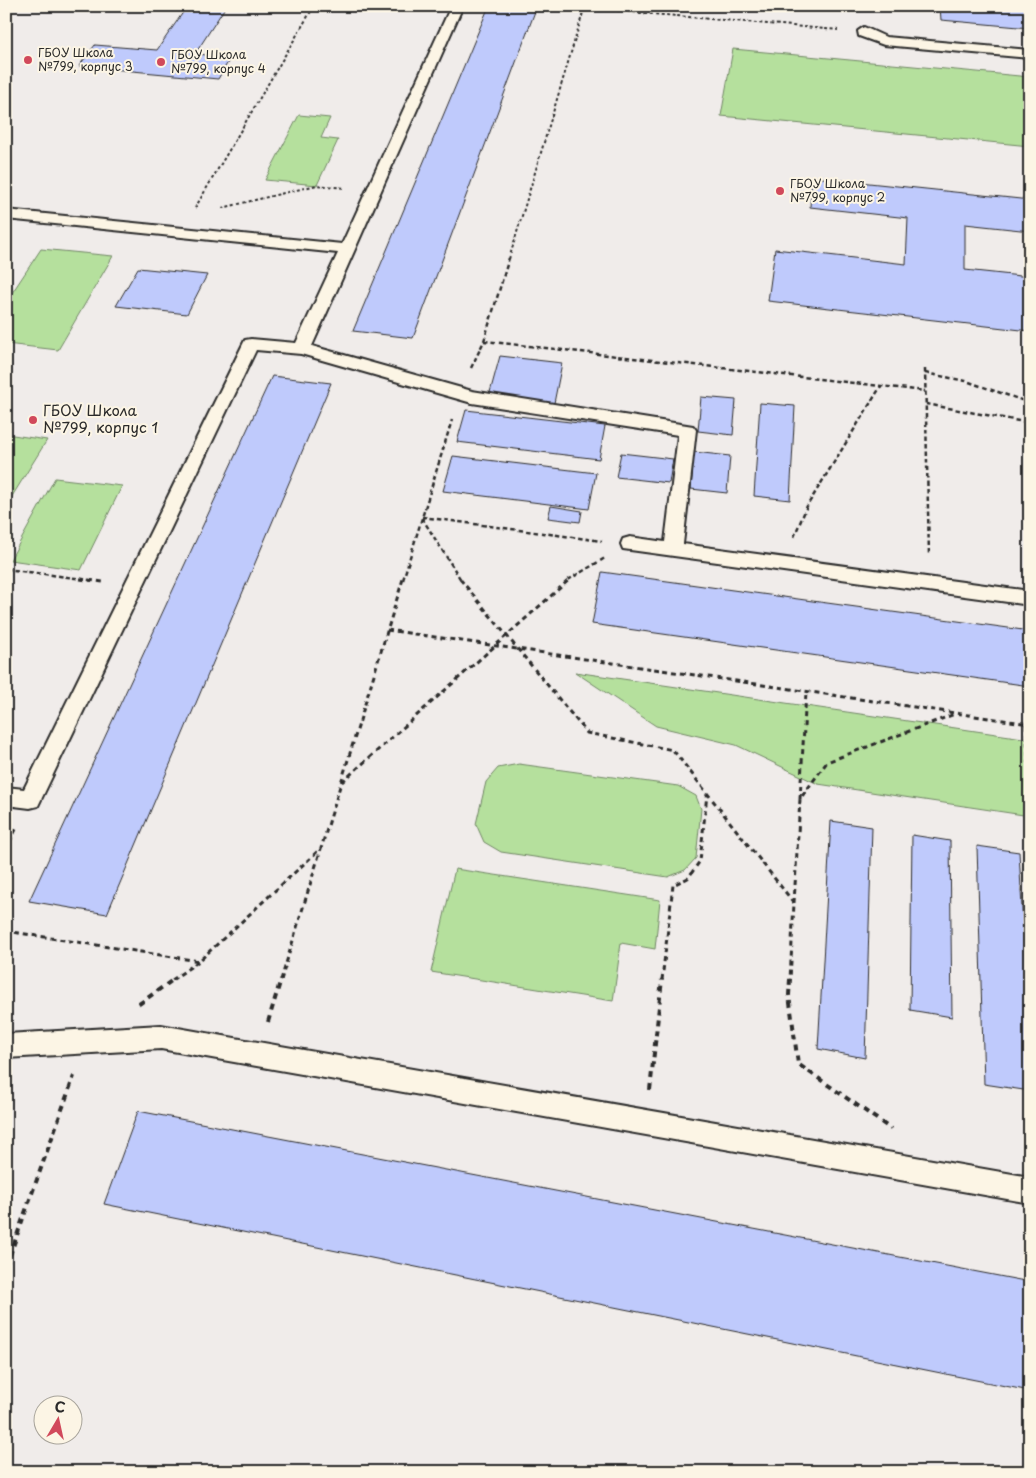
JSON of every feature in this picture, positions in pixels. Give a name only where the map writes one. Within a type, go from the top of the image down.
[{"type":"lane","points":[[302,349],[457,6]]},
{"type":"lane","points":[[864,32],[884,41],[1030,54]]},
{"type":"lane","points":[[6,214],[347,249]]},
{"type":"lane","points":[[6,796],[30,799],[251,344],[302,349],[472,397],[687,430],[673,550]]},
{"type":"lane","points":[[630,544],[1030,598]]},
{"type":"lane","points":[[6,1046],[161,1037],[1030,1190]]},
{"type":"path","points":[[181,232],[314,6]]},
{"type":"path","points":[[258,1053],[460,394],[484,340],[585,7],[864,32]]},
{"type":"path","points":[[190,216],[317,185],[374,191]]},
{"type":"path","points":[[484,340],[925,391]]},
{"type":"path","points":[[925,369],[930,585]]},
{"type":"path","points":[[925,373],[966,381],[1030,403]]},
{"type":"path","points":[[783,565],[806,506],[882,386]]},
{"type":"path","points":[[926,404],[1030,423]]},
{"type":"path","points":[[422,517],[630,544]]},
{"type":"path","points":[[422,517],[461,580],[587,733],[674,750],[794,903]]},
{"type":"path","points":[[341,782],[571,578],[630,544]]},
{"type":"path","points":[[6,569],[133,586]]},
{"type":"path","points":[[388,630],[1028,724],[1030,786]]},
{"type":"path","points":[[806,692],[789,995],[798,1064],[895,1132]]},
{"type":"path","points":[[800,800],[827,762],[956,714]]},
{"type":"path","points":[[646,1122],[673,884],[688,878],[700,862],[707,793]]},
{"type":"path","points":[[135,1007],[199,961],[321,848]]},
{"type":"path","points":[[6,931],[199,961]]},
{"type":"path","points":[[6,1266],[87,1041]]},
{"type":"green space","points":[[733,49],[1030,77],[1030,146],[721,116]]},
{"type":"green space","points":[[299,115],[330,118],[321,138],[338,140],[317,185],[265,180]]},
{"type":"green space","points":[[41,249],[113,256],[58,350],[6,344],[6,302]]},
{"type":"green space","points":[[6,434],[47,440],[6,506]]},
{"type":"green space","points":[[55,478],[122,486],[81,570],[10,560]]},
{"type":"green space","points":[[575,672],[1030,739],[1030,816],[818,784],[736,745],[656,726]]},
{"type":"green space","points":[[519,764],[678,786],[696,796],[701,809],[696,858],[685,870],[668,877],[501,852],[484,842],[476,824],[486,782],[498,768]]},
{"type":"green space","points":[[455,869],[660,900],[655,949],[621,943],[613,1001],[431,972]]},
{"type":"building","points":[[135,6],[226,6],[195,54],[231,57],[218,79],[79,66],[95,45],[157,50],[184,11]]},
{"type":"building","points":[[489,6],[537,6],[413,338],[353,331]]},
{"type":"building","points":[[809,6],[855,6],[855,10]]},
{"type":"building","points":[[940,6],[1030,6],[1030,28],[941,20]]},
{"type":"building","points":[[812,177],[1030,200],[1030,231],[965,224],[965,270],[1030,277],[1030,331],[768,301],[775,249],[906,264],[908,218],[810,207]]},
{"type":"building","points":[[138,268],[207,275],[187,314],[116,306]]},
{"type":"building","points":[[500,356],[562,363],[554,403],[489,396]]},
{"type":"building","points":[[272,376],[331,383],[107,914],[29,901]]},
{"type":"building","points":[[701,397],[736,400],[733,435],[698,431]]},
{"type":"building","points":[[760,403],[795,406],[790,500],[754,496]]},
{"type":"building","points":[[466,410],[605,426],[599,459],[457,442]]},
{"type":"building","points":[[694,452],[730,456],[727,493],[691,489]]},
{"type":"building","points":[[621,453],[673,459],[669,483],[616,477]]},
{"type":"building","points":[[453,456],[596,473],[589,509],[443,491]]},
{"type":"building","points":[[551,506],[582,511],[580,522],[548,518]]},
{"type":"building","points":[[602,572],[1030,631],[1030,686],[592,624]]},
{"type":"building","points":[[831,821],[872,827],[865,1058],[818,1049]]},
{"type":"building","points":[[912,835],[950,841],[952,1017],[910,1010]]},
{"type":"building","points":[[977,846],[1019,852],[1030,1057],[1030,1091],[984,1084]]},
{"type":"building","points":[[138,1111],[1030,1282],[1030,1391],[104,1204]]},
{"type":"place","name":"ГБОУ Школа №799, корпус 3","points":[[28,60]]},
{"type":"place","name":"ГБОУ Школа №799, корпус 4","points":[[161,62]]},
{"type":"place","name":"ГБОУ Школа №799, корпус 2","points":[[780,191]]},
{"type":"place","name":"ГБОУ Школа №799, корпус 1","points":[[33,420]]}]
